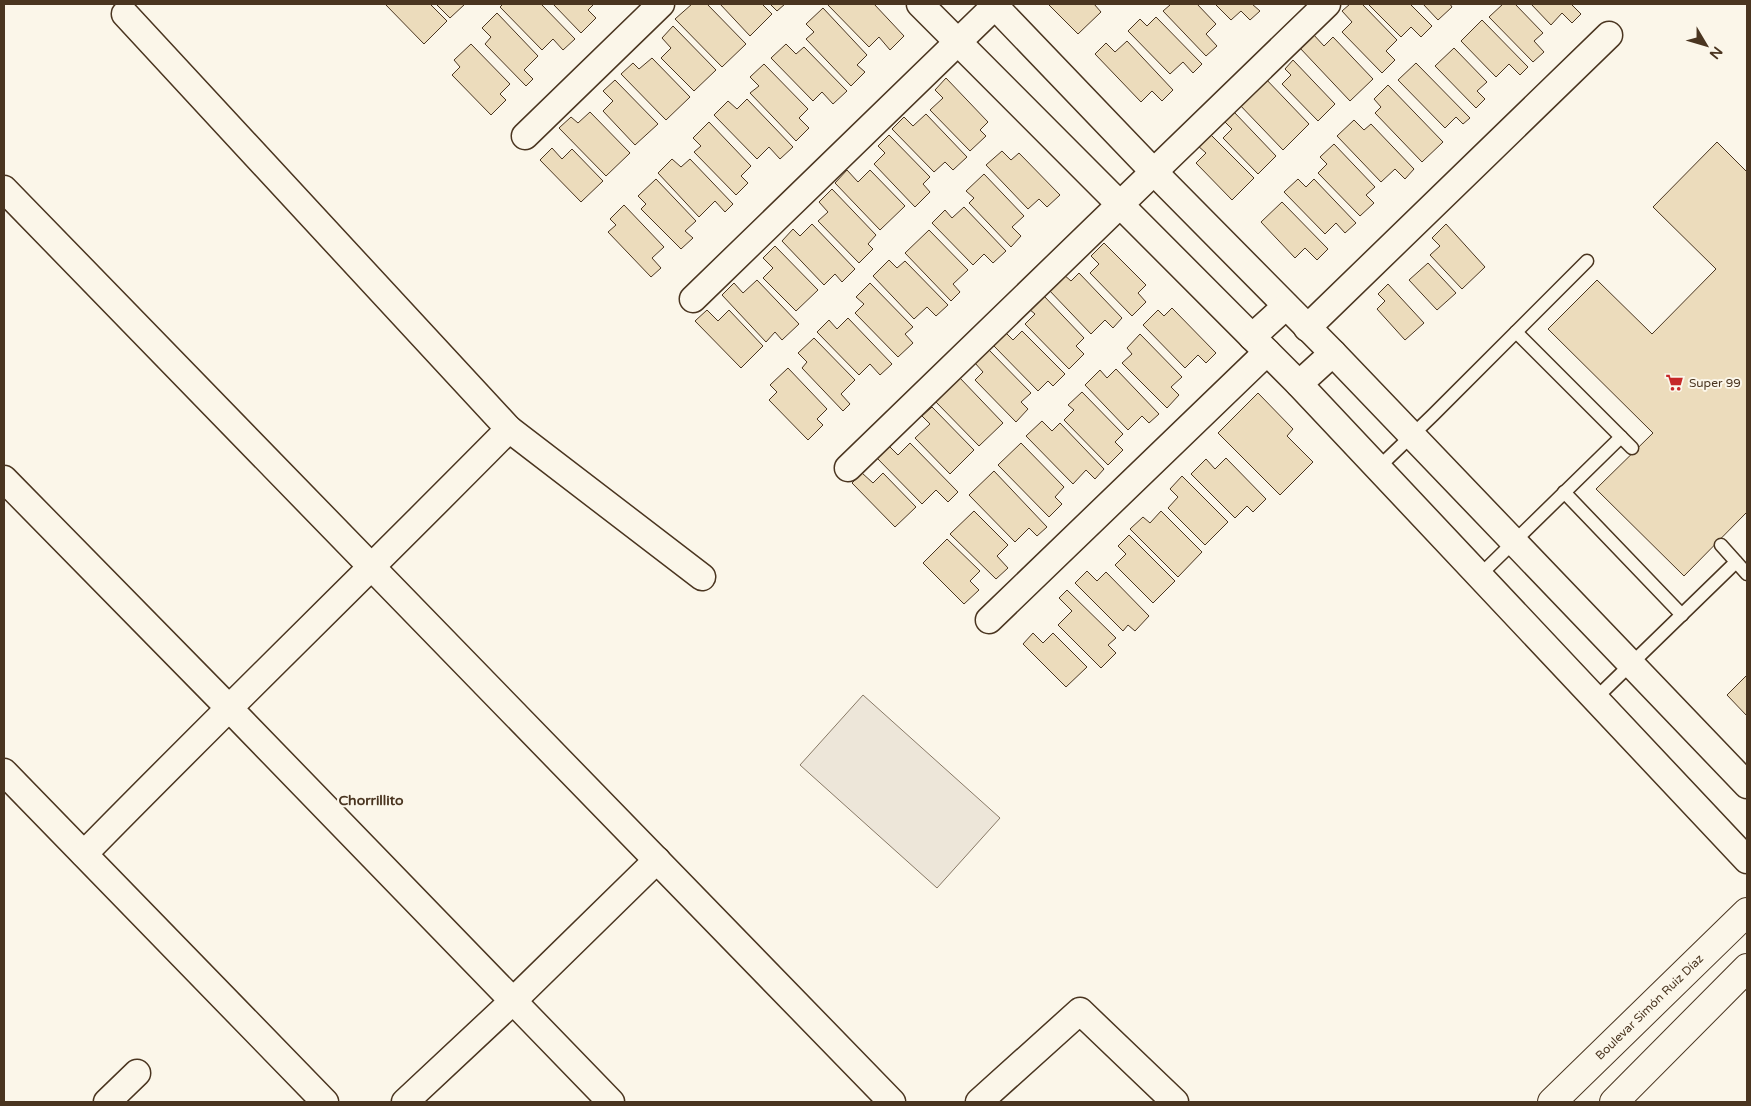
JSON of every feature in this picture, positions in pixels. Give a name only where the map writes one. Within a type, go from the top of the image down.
[{"type":"street","points":[[525,136],[661,4]]},
{"type":"street","points":[[920,4],[1299,384],[1747,860]]},
{"type":"street","points":[[693,298],[995,4],[1154,172],[1307,328],[1333,352],[1747,785]]},
{"type":"street","points":[[848,468],[1328,4]]},
{"type":"street","points":[[125,14],[509,429],[702,577]]},
{"type":"street","points":[[1307,328],[1609,36]]},
{"type":"street","points":[[4,189],[892,1102]]},
{"type":"street","points":[[988,620],[1259,345],[1286,306]]},
{"type":"street","points":[[1299,384],[1333,352]]},
{"type":"street","points":[[84,854],[228,707],[372,568],[509,429]]},
{"type":"street","points":[[4,479],[611,1102]]},
{"type":"street","points":[[4,772],[325,1102]]},
{"type":"street","points":[[405,1102],[513,1001],[657,860]]},
{"type":"street","name":"Boulevar Simón Ruiz Díaz","points":[[1552,1102],[1747,912]]},
{"type":"street","points":[[1614,1102],[1747,969],[1722,937]]},
{"type":"street","points":[[979,1102],[1080,1011],[1175,1102]]},
{"type":"street","points":[[108,1102],[137,1073]]},
{"type":"lane","points":[[1378,468],[1587,261]]},
{"type":"lane","points":[[1516,332],[1632,448]]},
{"type":"lane","points":[[1479,576],[1621,436]]},
{"type":"lane","points":[[1564,492],[1682,615]]},
{"type":"lane","points":[[1721,545],[1747,574]]},
{"type":"lane","points":[[1595,699],[1736,562]]},
{"type":"shaded area","points":[[863,695],[1000,818],[937,888],[800,765]]},
{"type":"building","points":[[385,4],[430,4],[447,21],[424,44]]},
{"type":"building","points":[[436,4],[465,4],[450,18]]},
{"type":"building","points":[[503,4],[541,4],[575,39],[563,50],[553,39],[542,50],[500,7]]},
{"type":"building","points":[[553,4],[594,4],[588,10],[596,18],[581,33]]},
{"type":"building","points":[[692,4],[707,4],[746,44],[722,67],[675,19]]},
{"type":"building","points":[[720,4],[762,4],[772,14],[750,36]]},
{"type":"building","points":[[770,4],[785,4],[777,11]]},
{"type":"building","points":[[827,4],[874,4],[904,36],[890,50],[879,37],[869,47]]},
{"type":"building","points":[[1048,4],[1094,4],[1101,12],[1078,34]]},
{"type":"building","points":[[1169,4],[1197,4],[1216,24],[1206,34],[1217,46],[1206,56],[1163,11]]},
{"type":"building","points":[[1215,4],[1252,4],[1260,11],[1250,20],[1241,11],[1231,20]]},
{"type":"building","points":[[1350,4],[1362,4],[1397,40],[1386,51],[1395,60],[1382,73],[1342,32],[1352,22],[1342,11]]},
{"type":"building","points":[[1368,4],[1410,4],[1432,26],[1421,37],[1411,27],[1401,37]]},
{"type":"building","points":[[1423,4],[1450,4],[1452,7],[1438,20]]},
{"type":"building","points":[[1503,4],[1515,4],[1543,33],[1534,41],[1544,52],[1533,62],[1489,17]]},
{"type":"building","points":[[1531,4],[1571,4],[1581,14],[1572,23],[1562,13],[1551,25]]},
{"type":"building","points":[[823,8],[867,55],[857,65],[865,72],[851,86],[806,39],[814,32],[806,24]]},
{"type":"building","points":[[497,13],[538,56],[524,70],[533,79],[526,86],[485,44],[491,37],[482,28]]},
{"type":"building","points":[[1156,17],[1202,64],[1193,73],[1183,62],[1170,74],[1128,31],[1140,19],[1147,26]]},
{"type":"building","points":[[1482,20],[1528,67],[1520,75],[1509,64],[1496,77],[1461,41]]},
{"type":"building","points":[[673,26],[716,70],[694,91],[661,58],[671,48],[662,38]]},
{"type":"building","points":[[1313,34],[1324,46],[1333,37],[1373,79],[1350,101],[1299,47]]},
{"type":"building","points":[[1127,41],[1173,90],[1162,101],[1152,91],[1141,102],[1095,54],[1106,43],[1115,52]]},
{"type":"building","points":[[471,44],[510,84],[500,94],[506,100],[491,115],[452,75],[460,67],[454,60]]},
{"type":"building","points":[[786,44],[796,54],[804,47],[847,91],[833,104],[822,92],[813,101],[771,58]]},
{"type":"building","points":[[1454,48],[1487,82],[1477,91],[1485,99],[1476,108],[1435,66]]},
{"type":"building","points":[[652,58],[690,97],[666,120],[621,74],[633,63],[639,69]]},
{"type":"building","points":[[1293,60],[1335,104],[1318,121],[1282,84],[1291,75],[1285,69]]},
{"type":"building","points":[[1416,63],[1470,118],[1463,124],[1456,117],[1445,128],[1398,80]]},
{"type":"building","points":[[764,64],[808,109],[799,118],[809,128],[796,141],[750,93],[759,86],[750,77]]},
{"type":"building","points":[[1263,76],[1309,124],[1283,150],[1237,102]]},
{"type":"building","points":[[946,78],[988,122],[980,130],[986,136],[970,151],[930,110],[943,98],[935,90]]},
{"type":"building","points":[[615,80],[658,124],[635,145],[603,111],[613,101],[603,91]]},
{"type":"building","points":[[1388,85],[1443,142],[1422,162],[1375,113],[1381,107],[1374,99]]},
{"type":"building","points":[[747,99],[793,147],[780,159],[769,147],[757,159],[714,115],[728,101],[737,109]]},
{"type":"building","points":[[590,112],[630,153],[606,176],[559,128],[571,117],[578,123]]},
{"type":"building","points":[[1234,112],[1276,156],[1258,174],[1223,138],[1232,129],[1224,121]]},
{"type":"building","points":[[926,114],[967,157],[953,170],[945,162],[934,172],[892,129],[904,117],[913,126]]},
{"type":"building","points":[[1354,120],[1364,130],[1371,124],[1414,169],[1405,179],[1395,169],[1381,182],[1337,136]]},
{"type":"building","points":[[709,122],[751,166],[741,176],[748,183],[736,195],[694,152],[701,146],[693,138]]},
{"type":"building","points":[[1209,133],[1254,178],[1232,200],[1196,163],[1206,153],[1197,145]]},
{"type":"building","points":[[889,135],[930,177],[923,184],[930,192],[915,207],[874,164],[885,153],[878,146]]},
{"type":"building","name":"Super 99","points":[[1717,142],[1747,172],[1747,515],[1746,513],[1684,576],[1596,489],[1653,433],[1548,329],[1597,280],[1652,334],[1716,269],[1653,207]]},
{"type":"building","points":[[1334,144],[1375,187],[1366,195],[1374,203],[1360,216],[1318,173],[1327,164],[1320,157]]},
{"type":"building","points":[[552,148],[562,159],[572,149],[603,181],[581,202],[540,160]]},
{"type":"building","points":[[1002,151],[1011,160],[1019,153],[1060,195],[1047,207],[1039,199],[1028,209],[986,165]]},
{"type":"building","points":[[672,159],[681,167],[690,159],[733,204],[725,212],[715,201],[699,217],[658,173]]},
{"type":"building","points":[[847,170],[858,182],[870,170],[905,206],[880,230],[835,183]]},
{"type":"building","points":[[984,174],[1024,216],[1012,227],[1021,236],[1011,247],[969,203],[974,198],[966,191]]},
{"type":"building","points":[[656,179],[696,221],[685,231],[693,238],[681,249],[641,209],[646,204],[638,196]]},
{"type":"building","points":[[1298,179],[1306,187],[1314,179],[1356,223],[1345,233],[1336,223],[1325,234],[1284,192]]},
{"type":"building","points":[[832,189],[876,235],[868,244],[873,249],[859,263],[818,221],[828,212],[819,202]]},
{"type":"building","points":[[1282,202],[1328,249],[1317,260],[1305,248],[1295,258],[1261,222]]},
{"type":"building","points":[[624,205],[664,247],[652,258],[661,268],[651,277],[608,232],[616,225],[610,219]]},
{"type":"building","points":[[964,207],[1006,251],[993,263],[984,254],[973,265],[932,223],[945,210],[952,218]]},
{"type":"building","points":[[812,224],[855,269],[842,282],[835,274],[824,285],[782,241],[793,229],[800,236]]},
{"type":"building","points":[[1446,224],[1485,267],[1462,289],[1430,255],[1440,246],[1432,238]]},
{"type":"building","points":[[929,230],[968,270],[953,284],[960,292],[951,301],[905,253]]},
{"type":"building","points":[[1104,243],[1146,285],[1138,293],[1146,302],[1132,316],[1090,273],[1099,264],[1091,256]]},
{"type":"building","points":[[775,246],[818,290],[796,311],[763,278],[773,268],[763,258]]},
{"type":"building","points":[[889,260],[897,268],[905,261],[948,305],[936,316],[927,307],[914,319],[873,276]]},
{"type":"building","points":[[1428,263],[1456,293],[1437,310],[1409,280]]},
{"type":"building","points":[[1079,273],[1122,318],[1113,328],[1105,320],[1091,334],[1048,289],[1063,274],[1071,281]]},
{"type":"building","points":[[757,280],[799,324],[782,340],[775,332],[766,342],[722,295],[734,283],[743,293]]},
{"type":"building","points":[[870,283],[913,327],[905,334],[913,343],[898,357],[855,313],[864,304],[856,297]]},
{"type":"building","points":[[1388,284],[1424,323],[1405,340],[1377,309],[1385,301],[1378,294]]},
{"type":"building","points":[[1043,295],[1084,338],[1076,346],[1084,354],[1069,369],[1025,324],[1035,314],[1029,309]]},
{"type":"building","points":[[1172,308],[1216,353],[1206,363],[1198,355],[1185,368],[1143,325],[1158,310],[1164,316]]},
{"type":"building","points":[[707,310],[718,321],[729,310],[763,346],[741,368],[695,321]]},
{"type":"building","points":[[848,318],[892,364],[880,375],[870,364],[859,375],[817,332],[829,320],[837,329]]},
{"type":"building","points":[[1022,331],[1065,374],[1053,386],[1048,381],[1038,391],[994,346],[1006,333],[1013,340]]},
{"type":"building","points":[[1140,334],[1182,377],[1171,387],[1179,395],[1167,408],[1122,363],[1132,354],[1127,348]]},
{"type":"building","points":[[814,338],[855,380],[841,394],[850,404],[843,411],[802,368],[807,362],[798,353]]},
{"type":"building","points":[[989,350],[1031,393],[1021,402],[1028,409],[1016,422],[975,380],[983,372],[975,363]]},
{"type":"building","points":[[788,368],[827,409],[817,419],[823,425],[808,440],[769,400],[777,392],[770,385]]},
{"type":"building","points":[[1116,369],[1159,414],[1149,423],[1142,416],[1128,430],[1085,385],[1100,370],[1107,378]]},
{"type":"building","points":[[959,377],[1003,423],[979,446],[935,401]]},
{"type":"building","points":[[1082,392],[1123,434],[1115,442],[1123,450],[1108,465],[1064,420],[1074,410],[1068,405]]},
{"type":"building","points":[[1258,393],[1293,429],[1287,436],[1313,462],[1280,495],[1218,433]]},
{"type":"building","points":[[932,407],[974,450],[950,474],[915,438],[930,424],[922,416]]},
{"type":"building","points":[[1042,421],[1052,431],[1060,423],[1104,469],[1095,479],[1086,470],[1073,484],[1026,436]]},
{"type":"building","points":[[910,443],[958,492],[948,502],[936,490],[922,504],[876,457],[888,445],[898,455]]},
{"type":"building","points":[[1021,443],[1064,487],[1055,497],[1062,504],[1049,517],[998,465]]},
{"type":"building","points":[[1226,458],[1266,499],[1253,512],[1247,506],[1235,518],[1191,474],[1206,459],[1215,469]]},
{"type":"building","points":[[994,471],[1047,527],[1037,536],[1029,528],[1015,542],[969,495]]},
{"type":"building","points":[[862,473],[873,483],[883,473],[916,507],[895,527],[852,483]]},
{"type":"building","points":[[1182,476],[1228,522],[1205,545],[1168,508],[1178,497],[1170,489]]},
{"type":"building","points":[[974,511],[1008,545],[997,556],[1008,568],[996,579],[950,534]]},
{"type":"building","points":[[1161,511],[1202,552],[1178,577],[1130,529],[1143,517],[1150,523]]},
{"type":"building","points":[[1129,535],[1175,581],[1153,603],[1115,565],[1126,554],[1118,546]]},
{"type":"building","points":[[947,539],[980,571],[970,581],[979,590],[964,604],[923,563]]},
{"type":"building","points":[[1087,571],[1097,581],[1106,572],[1149,616],[1135,631],[1128,625],[1123,631],[1075,583]]},
{"type":"building","points":[[1067,590],[1116,638],[1108,645],[1116,653],[1101,668],[1058,625],[1072,611],[1059,598]]},
{"type":"building","points":[[1033,633],[1043,643],[1053,633],[1087,667],[1066,687],[1023,644]]},
{"type":"building","points":[[1747,675],[1747,716],[1727,695]]},
{"type":"place","name":"Super 99","points":[[1675,383]]},
{"type":"district","name":"Chorrillito","points":[[371,800]]}]
